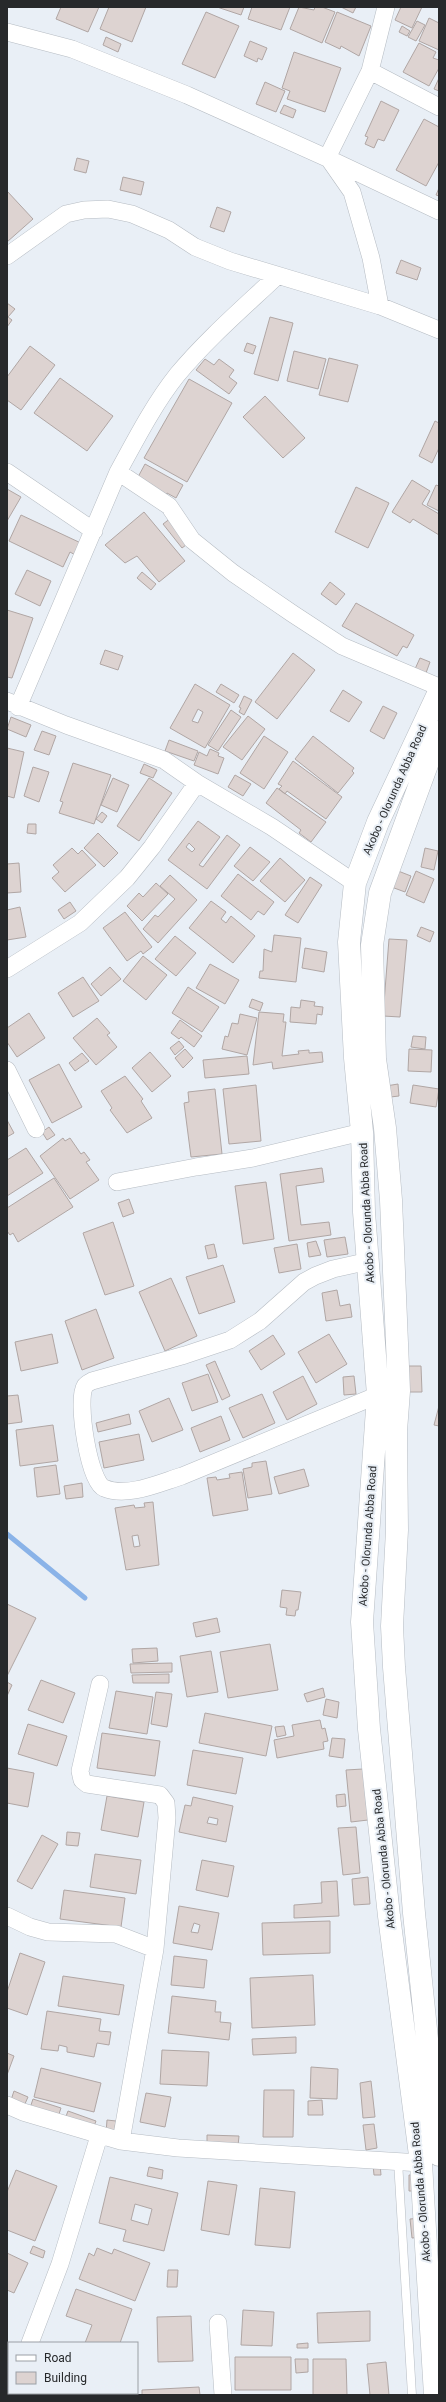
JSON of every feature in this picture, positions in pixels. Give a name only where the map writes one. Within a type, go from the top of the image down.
[{"type":"main road","name":"Akobo - Olorunda Abba Road","points":[[435,2395],[430,2159],[404,1771],[394,1667],[392,1626],[397,1530],[396,1431],[399,1391],[391,1200],[375,1059],[372,945],[380,893],[413,772],[439,692]]},
{"type":"main road","name":"Akobo - Olorunda Abba Road","points":[[430,2159],[389,1916],[375,1772],[369,1729],[362,1622],[378,1395],[369,1261],[364,1212],[362,1132],[355,1058],[349,942],[355,883],[378,822],[439,732]]},
{"type":"main road","points":[[375,1772],[404,1771]]},
{"type":"street","points":[[327,158],[370,70],[386,7]]},
{"type":"street","points":[[7,32],[72,49],[187,96],[327,158],[439,211]]},
{"type":"street","points":[[370,70],[439,107]]},
{"type":"street","points":[[327,158],[352,192],[370,251],[380,306]]},
{"type":"street","points":[[7,256],[66,214],[84,210],[108,209],[132,214],[169,230],[195,247],[277,276],[380,306],[439,330]]},
{"type":"street","points":[[277,276],[204,346],[177,376],[118,472],[94,531],[12,704],[164,760],[197,784],[272,827],[355,883]]},
{"type":"street","points":[[7,472],[94,531]]},
{"type":"street","points":[[118,472],[169,506],[192,540],[198,545],[233,573],[293,614],[342,646],[439,687]]},
{"type":"street","points":[[7,969],[80,923],[127,878],[152,847],[197,784]]},
{"type":"street","points":[[7,1070],[36,1129]]},
{"type":"street","points":[[117,1182],[253,1158],[362,1132]]},
{"type":"street","points":[[369,1261],[333,1269],[304,1282],[260,1321],[230,1340],[185,1355],[92,1381],[85,1386],[82,1394],[84,1432],[96,1481],[104,1488],[129,1490],[182,1476],[378,1395]]},
{"type":"street","points":[[100,1684],[80,1772],[82,1780],[87,1784],[160,1796],[166,1803],[167,1818],[155,1950],[121,2141]]},
{"type":"street","points":[[7,1916],[30,1927],[48,1932],[116,1934],[155,1950]]},
{"type":"street","points":[[7,2105],[23,2112],[99,2136],[121,2141],[178,2148],[398,2161],[430,2159]]},
{"type":"street","points":[[30,2342],[60,2264],[99,2136]]},
{"type":"street","points":[[218,2323],[223,2395]]},
{"type":"lane","points":[[398,2161],[412,2395]]},
{"type":"building","points":[[61,7],[99,7],[88,32],[56,19]]},
{"type":"building","points":[[109,7],[146,7],[132,42],[100,29]]},
{"type":"building","points":[[217,7],[244,7],[241,15]]},
{"type":"building","points":[[252,7],[290,7],[281,30],[248,19]]},
{"type":"building","points":[[299,7],[314,10],[315,7],[322,7],[335,12],[322,43],[290,29]]},
{"type":"building","points":[[341,7],[356,7],[353,13]]},
{"type":"building","points":[[401,7],[422,7],[412,28],[395,20]]},
{"type":"building","points":[[206,12],[239,26],[215,78],[182,64]]},
{"type":"building","points":[[337,12],[371,26],[359,56],[341,46],[340,49],[325,42]]},
{"type":"building","points":[[429,18],[439,23],[439,50],[419,41]]},
{"type":"building","points":[[417,21],[425,25],[416,41],[408,37]]},
{"type":"building","points":[[402,26],[410,31],[407,36],[399,32]]},
{"type":"building","points":[[106,37],[121,44],[118,52],[103,45]]},
{"type":"building","points":[[250,41],[267,48],[262,60],[258,58],[257,62],[244,56]]},
{"type":"building","points":[[419,43],[436,52],[433,58],[439,60],[439,68],[429,86],[403,72]]},
{"type":"building","points":[[294,52],[341,68],[325,112],[287,99],[290,91],[282,88]]},
{"type":"building","points":[[439,78],[439,91],[434,89]]},
{"type":"building","points":[[265,82],[285,91],[276,112],[256,104]]},
{"type":"building","points":[[381,101],[399,110],[384,141],[378,139],[374,148],[365,144],[368,137],[365,136]]},
{"type":"building","points":[[284,105],[296,110],[293,118],[280,113]]},
{"type":"building","points":[[424,119],[439,127],[439,162],[426,186],[396,170]]},
{"type":"building","points":[[77,158],[89,161],[86,173],[74,170]]},
{"type":"building","points":[[123,177],[144,182],[141,195],[120,190]]},
{"type":"building","points":[[439,188],[439,196],[436,195]]},
{"type":"building","points":[[7,191],[33,219],[7,242]]},
{"type":"building","points":[[217,207],[231,212],[224,232],[210,227]]},
{"type":"building","points":[[401,260],[421,268],[417,280],[396,273]]},
{"type":"building","points":[[7,303],[15,309],[8,317],[12,320],[7,327]]},
{"type":"building","points":[[270,317],[293,323],[278,381],[254,374]]},
{"type":"building","points":[[247,343],[256,346],[253,354],[244,351]]},
{"type":"building","points":[[30,346],[55,365],[21,410],[7,400],[7,377]]},
{"type":"building","points":[[294,351],[326,359],[318,389],[287,381]]},
{"type":"building","points":[[329,358],[358,365],[348,402],[319,395]]},
{"type":"building","points":[[205,359],[214,365],[219,359],[234,370],[229,377],[237,383],[229,394],[196,370]]},
{"type":"building","points":[[60,378],[113,416],[87,451],[34,413]]},
{"type":"building","points":[[189,379],[232,403],[187,482],[144,458]]},
{"type":"building","points":[[265,396],[305,438],[283,458],[243,417]]},
{"type":"building","points":[[435,421],[439,423],[439,448],[432,463],[419,456]]},
{"type":"building","points":[[145,464],[183,485],[176,498],[167,493],[164,498],[138,477]]},
{"type":"building","points":[[412,480],[430,491],[422,504],[439,514],[439,535],[413,519],[410,523],[392,512]]},
{"type":"building","points":[[436,485],[439,486],[439,511],[427,505]]},
{"type":"building","points":[[356,487],[389,503],[368,548],[335,532]]},
{"type":"building","points":[[7,489],[21,497],[7,521]]},
{"type":"building","points":[[144,512],[185,561],[159,582],[137,556],[125,563],[105,545]]},
{"type":"building","points":[[21,515],[83,544],[77,556],[70,552],[63,567],[9,541]]},
{"type":"building","points":[[171,518],[190,542],[182,548],[163,524]]},
{"type":"building","points":[[27,570],[51,581],[40,606],[15,594]]},
{"type":"building","points":[[142,572],[156,584],[151,590],[137,578]]},
{"type":"building","points":[[330,582],[345,594],[336,605],[321,594]]},
{"type":"building","points":[[356,603],[414,635],[407,648],[403,646],[397,656],[342,626]]},
{"type":"building","points":[[7,610],[33,618],[12,678],[7,677]]},
{"type":"building","points":[[105,650],[123,656],[118,670],[100,664]]},
{"type":"building","points":[[293,653],[315,670],[277,719],[255,702]]},
{"type":"building","points":[[420,658],[430,662],[426,673],[415,669]]},
{"type":"building","points":[[195,684],[230,705],[205,748],[170,728]],"holes":[[[198,709],[203,712],[198,723],[192,721]]]},
{"type":"building","points":[[221,684],[239,695],[234,703],[216,692]]},
{"type":"building","points":[[343,690],[362,702],[349,722],[330,711]]},
{"type":"building","points":[[244,696],[252,700],[244,715],[239,712],[241,708],[239,707]]},
{"type":"building","points":[[383,706],[397,713],[384,739],[370,731]]},
{"type":"building","points":[[231,710],[241,717],[218,751],[208,745]]},
{"type":"building","points":[[248,716],[265,729],[242,760],[223,747]]},
{"type":"building","points":[[11,717],[31,725],[26,737],[7,729]]},
{"type":"building","points":[[42,731],[56,736],[49,755],[34,750]]},
{"type":"building","points":[[264,736],[288,752],[264,789],[240,773]]},
{"type":"building","points":[[313,736],[354,768],[352,771],[354,773],[338,793],[295,759]]},
{"type":"building","points":[[169,740],[198,751],[194,761],[165,751]]},
{"type":"building","points":[[7,748],[24,752],[14,798],[7,796]]},
{"type":"building","points":[[210,749],[219,753],[218,756],[224,758],[218,774],[194,765],[199,752],[207,756]]},
{"type":"building","points":[[293,761],[342,797],[326,819],[287,791],[285,794],[279,789],[282,786],[278,784]]},
{"type":"building","points":[[73,763],[111,775],[94,824],[59,813],[63,802],[60,801]]},
{"type":"building","points":[[144,764],[157,770],[153,778],[140,773]]},
{"type":"building","points":[[33,767],[49,772],[39,802],[24,796]]},
{"type":"building","points":[[235,775],[251,784],[243,796],[228,787]]},
{"type":"building","points":[[113,778],[129,785],[117,812],[101,805]]},
{"type":"building","points":[[149,778],[172,793],[139,841],[117,826]]},
{"type":"building","points":[[277,788],[326,822],[311,842],[299,833],[301,830],[266,803]]},
{"type":"building","points":[[102,812],[107,816],[102,823],[96,819]]},
{"type":"building","points":[[198,821],[220,837],[199,865],[203,867],[227,835],[240,845],[207,889],[168,860]],"holes":[[[189,843],[195,849],[192,852],[186,847]]]},
{"type":"building","points":[[28,824],[36,824],[36,834],[27,833]]},
{"type":"building","points":[[98,833],[118,853],[104,867],[84,848]]},
{"type":"building","points":[[250,847],[270,862],[253,881],[234,866]]},
{"type":"building","points":[[72,848],[78,854],[82,850],[96,865],[65,892],[52,878],[59,872],[53,865]]},
{"type":"building","points":[[425,848],[438,851],[434,870],[421,867]]},
{"type":"building","points":[[280,858],[305,880],[285,902],[260,881]]},
{"type":"building","points":[[19,863],[21,892],[7,893],[7,864]]},
{"type":"building","points":[[393,869],[411,876],[405,892],[386,885]]},
{"type":"building","points":[[416,871],[434,879],[424,903],[406,895]]},
{"type":"building","points":[[238,874],[274,902],[264,915],[258,911],[251,920],[221,896]]},
{"type":"building","points":[[170,875],[197,900],[158,943],[143,929],[155,915],[158,917],[175,899],[160,886]]},
{"type":"building","points":[[310,877],[322,885],[298,923],[285,915]]},
{"type":"building","points":[[156,883],[168,894],[142,921],[127,906],[139,893],[143,897]]},
{"type":"building","points":[[211,901],[226,912],[221,919],[226,923],[231,916],[255,936],[233,963],[189,928]]},
{"type":"building","points":[[70,902],[76,911],[64,919],[58,910]]},
{"type":"building","points":[[20,907],[26,937],[7,940],[7,910]]},
{"type":"building","points":[[125,912],[152,947],[143,954],[141,951],[127,961],[103,928]]},
{"type":"building","points":[[421,927],[434,932],[430,942],[417,936]]},
{"type":"building","points":[[274,935],[301,938],[296,982],[259,978],[260,971],[263,971],[264,949],[272,952]]},
{"type":"building","points":[[175,936],[196,953],[176,976],[155,959]]},
{"type":"building","points":[[389,939],[407,940],[400,1017],[383,1016]]},
{"type":"building","points":[[305,948],[327,952],[324,972],[302,968]]},
{"type":"building","points":[[143,956],[167,975],[146,1000],[123,981]]},
{"type":"building","points":[[210,964],[239,980],[225,1004],[196,988]]},
{"type":"building","points":[[110,967],[121,979],[101,996],[91,984]]},
{"type":"building","points":[[83,977],[99,1001],[73,1017],[58,993]]},
{"type":"building","points":[[188,987],[219,1007],[202,1032],[172,1013]]},
{"type":"building","points":[[252,999],[263,1003],[260,1011],[249,1007]]},
{"type":"building","points":[[301,1000],[315,1002],[314,1006],[323,1007],[322,1015],[317,1014],[316,1024],[290,1022],[291,1007],[300,1008]]},
{"type":"building","points":[[259,1012],[284,1014],[283,1022],[286,1022],[282,1056],[299,1054],[298,1051],[309,1050],[309,1053],[322,1052],[323,1062],[273,1069],[272,1062],[253,1065]]},
{"type":"building","points":[[29,1013],[45,1038],[17,1057],[7,1042],[7,1028]]},
{"type":"building","points":[[240,1014],[257,1018],[247,1055],[222,1049],[225,1036],[228,1037],[232,1023],[238,1024]]},
{"type":"building","points":[[97,1018],[110,1033],[107,1035],[117,1047],[96,1065],[73,1038]]},
{"type":"building","points":[[180,1020],[202,1036],[194,1047],[181,1037],[179,1039],[171,1033]]},
{"type":"building","points":[[413,1036],[426,1037],[425,1049],[411,1047]]},
{"type":"building","points":[[179,1041],[184,1047],[175,1055],[170,1048]]},
{"type":"building","points":[[185,1049],[193,1058],[183,1068],[175,1058]]},
{"type":"building","points":[[409,1049],[432,1050],[431,1072],[408,1071]]},
{"type":"building","points":[[150,1052],[171,1076],[152,1092],[132,1068]]},
{"type":"building","points":[[82,1053],[89,1061],[75,1071],[69,1063]]},
{"type":"building","points":[[247,1056],[249,1074],[205,1078],[203,1060]]},
{"type":"building","points":[[59,1064],[82,1107],[52,1123],[29,1080]]},
{"type":"building","points":[[125,1076],[143,1099],[141,1101],[152,1118],[127,1133],[110,1110],[112,1108],[101,1091]]},
{"type":"building","points":[[398,1084],[399,1096],[382,1098],[380,1087]]},
{"type":"building","points":[[256,1085],[261,1141],[229,1144],[223,1089]]},
{"type":"building","points":[[413,1085],[439,1089],[436,1107],[410,1103]]},
{"type":"building","points":[[215,1089],[222,1154],[191,1157],[184,1103],[189,1102],[188,1092]]},
{"type":"building","points":[[7,1120],[14,1133],[7,1137]]},
{"type":"building","points":[[49,1127],[55,1135],[47,1140],[42,1132]]},
{"type":"building","points":[[63,1138],[65,1141],[70,1138],[81,1154],[84,1152],[90,1160],[86,1162],[99,1180],[70,1199],[40,1156]]},
{"type":"building","points":[[26,1148],[43,1173],[7,1196],[7,1160]]},
{"type":"building","points":[[322,1168],[324,1182],[296,1186],[301,1225],[329,1222],[331,1235],[289,1241],[280,1174]]},
{"type":"building","points":[[54,1178],[73,1207],[18,1242],[13,1233],[10,1235],[7,1231],[7,1208]]},
{"type":"building","points":[[266,1182],[274,1239],[243,1244],[235,1186]]},
{"type":"building","points":[[129,1199],[134,1213],[123,1217],[118,1203]]},
{"type":"building","points":[[113,1222],[134,1286],[105,1295],[83,1233]]},
{"type":"building","points":[[345,1237],[348,1254],[327,1257],[324,1240]]},
{"type":"building","points":[[316,1241],[321,1255],[309,1257],[307,1243]]},
{"type":"building","points":[[214,1244],[217,1257],[208,1259],[205,1246]]},
{"type":"building","points":[[297,1244],[301,1269],[279,1273],[274,1248]]},
{"type":"building","points":[[223,1265],[235,1302],[199,1314],[186,1277]]},
{"type":"building","points":[[171,1278],[197,1336],[165,1351],[139,1292]]},
{"type":"building","points":[[337,1290],[340,1306],[350,1304],[352,1317],[326,1321],[322,1293]]},
{"type":"building","points":[[96,1309],[114,1358],[82,1370],[65,1321]]},
{"type":"building","points":[[52,1334],[58,1363],[21,1371],[15,1342]]},
{"type":"building","points":[[329,1334],[347,1364],[316,1383],[298,1352]]},
{"type":"building","points":[[273,1335],[285,1354],[261,1370],[249,1351]]},
{"type":"building","points":[[215,1361],[230,1396],[222,1400],[206,1365]]},
{"type":"building","points":[[406,1366],[421,1366],[422,1392],[407,1392]]},
{"type":"building","points":[[208,1374],[218,1402],[192,1411],[182,1383]]},
{"type":"building","points":[[303,1376],[317,1404],[287,1420],[273,1392]]},
{"type":"building","points":[[354,1376],[356,1394],[344,1395],[343,1377]]},
{"type":"building","points":[[262,1394],[275,1423],[243,1438],[229,1408]]},
{"type":"building","points":[[18,1395],[22,1422],[7,1424],[7,1396]]},
{"type":"building","points":[[169,1398],[183,1430],[152,1442],[139,1411]]},
{"type":"building","points":[[439,1406],[439,1426],[434,1425]]},
{"type":"building","points":[[129,1414],[131,1424],[98,1432],[96,1423]]},
{"type":"building","points":[[221,1416],[230,1440],[200,1452],[191,1428]]},
{"type":"building","points":[[53,1425],[58,1461],[20,1466],[16,1430]]},
{"type":"building","points":[[139,1434],[144,1460],[104,1468],[99,1442]]},
{"type":"building","points":[[266,1461],[272,1494],[248,1498],[243,1469],[252,1467],[252,1463]]},
{"type":"building","points":[[56,1465],[60,1494],[37,1497],[34,1468]]},
{"type":"building","points":[[304,1469],[309,1486],[279,1494],[274,1477]]},
{"type":"building","points":[[242,1472],[248,1510],[213,1516],[207,1478],[216,1477],[217,1480],[230,1478],[229,1474]]},
{"type":"building","points":[[82,1483],[83,1497],[66,1499],[64,1486]]},
{"type":"building","points":[[153,1502],[159,1565],[126,1570],[115,1508],[134,1505],[135,1508],[145,1507],[144,1503]],"holes":[[[138,1535],[140,1546],[134,1547],[132,1536]]]},
{"type":"building","points":[[282,1590],[301,1592],[298,1610],[296,1610],[295,1616],[286,1615],[287,1608],[280,1607]]},
{"type":"building","points":[[7,1604],[36,1618],[7,1676]]},
{"type":"building","points":[[217,1618],[220,1632],[196,1637],[193,1623]]},
{"type":"building","points":[[270,1644],[278,1690],[228,1698],[220,1652]]},
{"type":"building","points":[[157,1648],[158,1661],[133,1663],[132,1649]]},
{"type":"building","points":[[211,1651],[218,1692],[187,1697],[180,1656]]},
{"type":"building","points":[[172,1663],[172,1672],[131,1673],[130,1664]]},
{"type":"building","points":[[169,1674],[169,1683],[133,1683],[132,1675]]},
{"type":"building","points":[[41,1680],[75,1693],[63,1723],[28,1710]]},
{"type":"building","points":[[7,1682],[12,1685],[7,1696]]},
{"type":"building","points":[[323,1688],[325,1697],[307,1702],[304,1694]]},
{"type":"building","points":[[116,1691],[153,1697],[147,1734],[109,1728]]},
{"type":"building","points":[[156,1692],[172,1694],[167,1727],[151,1724]]},
{"type":"building","points":[[326,1699],[339,1702],[337,1718],[323,1715]]},
{"type":"building","points":[[205,1713],[272,1726],[266,1756],[199,1743]]},
{"type":"building","points":[[320,1720],[322,1729],[325,1728],[328,1741],[323,1742],[324,1749],[277,1758],[274,1740],[294,1736],[292,1725]]},
{"type":"building","points":[[28,1724],[67,1736],[57,1766],[18,1754]]},
{"type":"building","points":[[284,1726],[286,1735],[277,1737],[275,1727]]},
{"type":"building","points":[[102,1733],[160,1741],[155,1776],[97,1768]]},
{"type":"building","points":[[332,1738],[345,1739],[343,1758],[329,1756]]},
{"type":"building","points":[[193,1750],[243,1758],[236,1794],[187,1785]]},
{"type":"building","points":[[7,1768],[34,1773],[28,1807],[7,1803]]},
{"type":"building","points":[[363,1769],[368,1820],[351,1822],[346,1770]]},
{"type":"building","points":[[345,1794],[346,1806],[337,1807],[336,1795]]},
{"type":"building","points":[[107,1796],[144,1802],[138,1837],[101,1830]]},
{"type":"building","points":[[193,1797],[233,1806],[226,1842],[179,1832],[185,1805],[191,1806]],"holes":[[[209,1817],[218,1819],[217,1825],[207,1823]]]},
{"type":"building","points":[[356,1827],[360,1873],[343,1875],[338,1828]]},
{"type":"building","points":[[67,1832],[80,1833],[78,1846],[66,1845]]},
{"type":"building","points":[[42,1835],[58,1844],[32,1889],[17,1881]]},
{"type":"building","points":[[95,1854],[141,1860],[136,1894],[90,1887]]},
{"type":"building","points":[[202,1860],[234,1866],[228,1897],[196,1890]]},
{"type":"building","points":[[368,1877],[370,1904],[354,1905],[352,1879]]},
{"type":"building","points":[[337,1881],[339,1916],[294,1918],[294,1905],[322,1903],[321,1882]]},
{"type":"building","points":[[64,1890],[125,1898],[121,1927],[60,1919]]},
{"type":"building","points":[[179,1906],[219,1913],[212,1950],[173,1943]],"holes":[[[194,1923],[200,1925],[198,1933],[191,1932]]]},
{"type":"building","points":[[330,1921],[330,1953],[263,1955],[262,1923]]},
{"type":"building","points":[[20,1953],[45,1962],[27,2015],[7,2008],[7,1992]]},
{"type":"building","points":[[174,1956],[207,1960],[204,1988],[171,1985]]},
{"type":"building","points":[[313,1975],[315,2025],[252,2028],[250,1978]]},
{"type":"building","points":[[63,1976],[124,1985],[119,2015],[58,2006]]},
{"type":"building","points":[[172,1996],[216,2001],[215,2012],[221,2012],[220,2022],[231,2023],[229,2040],[168,2033]]},
{"type":"building","points":[[47,2011],[101,2019],[99,2031],[111,2032],[109,2045],[97,2043],[94,2057],[67,2052],[67,2047],[59,2045],[58,2051],[41,2049]]},
{"type":"building","points":[[296,2037],[296,2053],[253,2055],[252,2039]]},
{"type":"building","points":[[162,2050],[209,2052],[207,2086],[160,2084]]},
{"type":"building","points":[[7,2053],[14,2056],[7,2075]]},
{"type":"building","points":[[311,2067],[338,2069],[337,2099],[310,2098]]},
{"type":"building","points":[[41,2068],[101,2083],[94,2112],[34,2097]]},
{"type":"building","points":[[371,2081],[375,2117],[363,2118],[360,2083]]},
{"type":"building","points":[[264,2090],[294,2090],[293,2137],[263,2137]]},
{"type":"building","points":[[14,2091],[28,2097],[24,2106],[11,2100]]},
{"type":"building","points":[[146,2093],[171,2097],[165,2127],[140,2122]]},
{"type":"building","points":[[33,2099],[61,2108],[58,2117],[30,2108]]},
{"type":"building","points":[[322,2100],[323,2115],[308,2115],[308,2101]]},
{"type":"building","points":[[68,2111],[96,2121],[93,2129],[65,2119]]},
{"type":"building","points":[[107,2120],[116,2121],[114,2133],[106,2133]]},
{"type":"building","points":[[374,2124],[377,2148],[366,2150],[363,2125]]},
{"type":"building","points":[[207,2135],[239,2136],[238,2146],[207,2144]]},
{"type":"building","points":[[380,2164],[381,2175],[374,2175],[373,2165]]},
{"type":"building","points":[[149,2167],[163,2170],[162,2179],[147,2176]]},
{"type":"building","points":[[16,2170],[57,2186],[35,2241],[7,2230],[7,2192]]},
{"type":"building","points":[[409,2175],[419,2175],[419,2191],[409,2191]]},
{"type":"building","points":[[110,2177],[178,2193],[164,2251],[123,2241],[126,2230],[99,2223]],"holes":[[[135,2204],[152,2209],[148,2225],[131,2220]]]},
{"type":"building","points":[[208,2181],[237,2185],[229,2235],[201,2230]]},
{"type":"building","points":[[260,2188],[295,2192],[290,2248],[255,2245]]},
{"type":"building","points":[[421,2218],[423,2237],[412,2238],[410,2219]]},
{"type":"building","points":[[33,2246],[45,2251],[43,2258],[30,2253]]},
{"type":"building","points":[[97,2248],[112,2254],[114,2249],[150,2263],[135,2301],[79,2279],[89,2253],[94,2256]]},
{"type":"building","points":[[7,2253],[28,2263],[14,2293],[7,2290]]},
{"type":"building","points":[[168,2270],[178,2270],[177,2287],[167,2287]]},
{"type":"building","points":[[76,2289],[132,2309],[120,2342],[85,2342],[92,2325],[66,2316]]},
{"type":"building","points":[[243,2310],[274,2312],[272,2346],[241,2345]]},
{"type":"building","points":[[370,2311],[370,2341],[318,2343],[317,2313]]},
{"type":"building","points":[[191,2316],[193,2361],[158,2362],[157,2317]]},
{"type":"building","points":[[308,2343],[308,2348],[297,2348],[297,2344]]},
{"type":"building","points":[[235,2357],[291,2357],[291,2390],[235,2390]]},
{"type":"building","points":[[295,2359],[308,2359],[308,2372],[296,2373]]},
{"type":"building","points":[[313,2359],[346,2359],[347,2395],[313,2395]]},
{"type":"building","points":[[386,2362],[389,2395],[370,2395],[367,2364]]},
{"type":"building","points":[[199,2387],[200,2395],[142,2395],[142,2390]]},
{"type":"building","points":[[48,2394],[134,2394],[134,2395]]},
{"type":"waterway","points":[[7,1534],[85,1598]]}]
